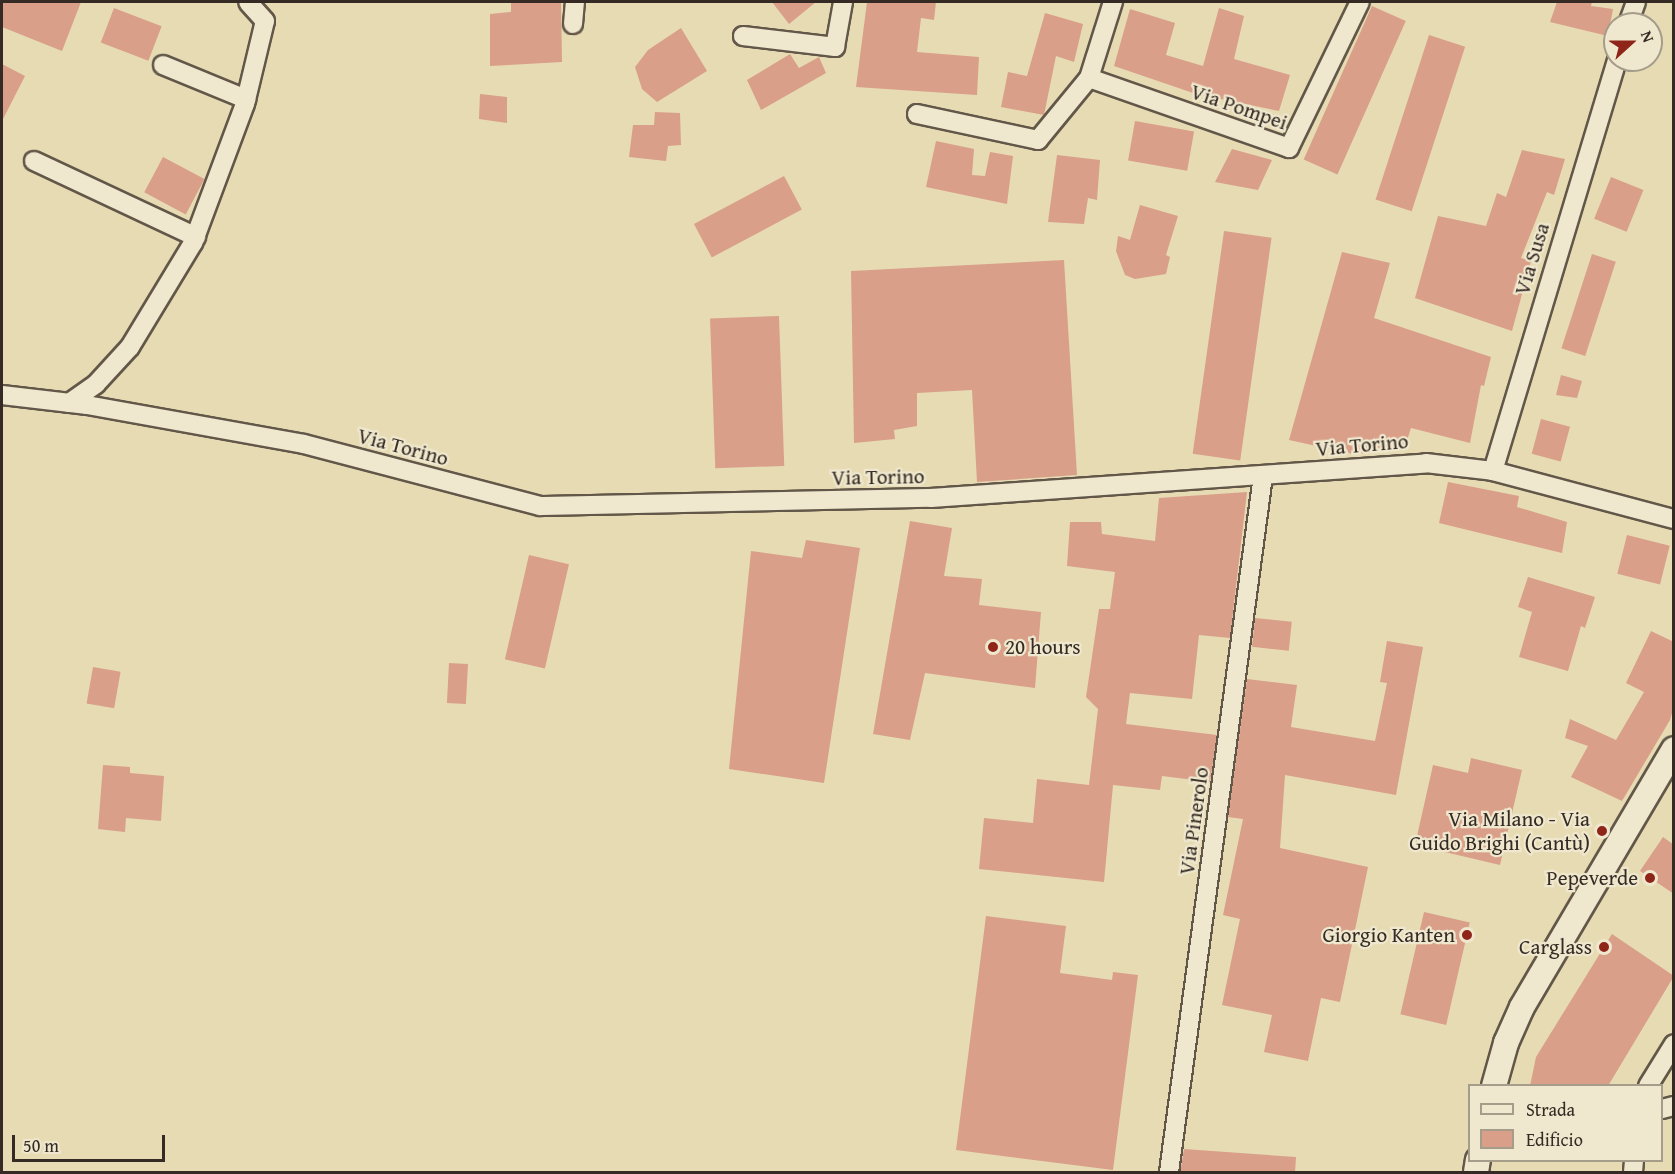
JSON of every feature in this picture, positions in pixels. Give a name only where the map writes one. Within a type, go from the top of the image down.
[{"type":"main road","points":[[1495,1084],[1506,1043],[1522,1007],[1674,749]]},
{"type":"street","points":[[69,403],[96,384],[130,347],[196,237],[224,171],[246,99],[265,21],[248,2]]},
{"type":"street","points":[[573,24],[575,2]]},
{"type":"street","points":[[743,36],[835,46],[843,2]]},
{"type":"street","points":[[917,114],[1038,140],[1089,78],[1113,2]]},
{"type":"street","name":"Via Pompei","points":[[1089,78],[1289,148],[1360,2]]},
{"type":"street","points":[[163,65],[246,99]]},
{"type":"street","name":"Via Susa","points":[[1492,471],[1613,72]]},
{"type":"street","points":[[33,161],[196,237]]},
{"type":"street","name":"Via Torino","points":[[2,395],[87,405],[304,444],[540,506],[931,498],[1263,476],[1407,463],[1492,471],[1674,519]]},
{"type":"street","name":"Via Pinerolo","points":[[1169,1173],[1263,476]]},
{"type":"street","points":[[1649,1084],[1674,1044]]},
{"type":"building","points":[[2,2],[81,2],[62,51],[2,27]]},
{"type":"building","points":[[511,2],[561,2],[562,62],[490,66],[490,14],[511,12]]},
{"type":"building","points":[[772,2],[816,2],[789,24]]},
{"type":"building","points":[[867,2],[936,2],[934,20],[921,18],[917,52],[979,57],[977,95],[856,87]]},
{"type":"building","points":[[1557,2],[1592,2],[1591,6],[1613,9],[1612,12],[1603,12],[1603,35],[1550,22]]},
{"type":"building","points":[[1372,6],[1406,21],[1337,175],[1304,159]]},
{"type":"building","points":[[114,8],[162,26],[148,61],[101,43]]},
{"type":"building","points":[[1219,8],[1244,16],[1234,59],[1290,75],[1279,111],[1196,94],[1114,66],[1130,9],[1175,23],[1166,55],[1203,66]]},
{"type":"building","points":[[1045,13],[1083,24],[1074,62],[1056,56],[1044,115],[1001,107],[1008,72],[1027,76]]},
{"type":"building","points":[[681,28],[707,71],[657,102],[642,89],[635,67],[648,50]]},
{"type":"building","points":[[1429,35],[1465,47],[1412,211],[1376,200]]},
{"type":"building","points":[[790,54],[799,68],[819,57],[826,73],[761,110],[747,80]]},
{"type":"building","points":[[2,64],[25,76],[2,121]]},
{"type":"building","points":[[480,94],[507,97],[507,123],[479,119]]},
{"type":"building","points":[[655,112],[680,113],[681,145],[668,146],[666,161],[629,157],[633,125],[654,125]]},
{"type":"building","points":[[1135,121],[1194,131],[1187,171],[1128,160]]},
{"type":"building","points":[[936,141],[974,149],[972,175],[985,176],[990,152],[1013,156],[1007,204],[926,187]]},
{"type":"building","points":[[1232,149],[1272,160],[1258,190],[1215,182]]},
{"type":"building","points":[[1522,150],[1565,159],[1554,195],[1547,192],[1521,258],[1531,261],[1512,331],[1415,298],[1438,216],[1486,226],[1497,193],[1506,197]]},
{"type":"building","points":[[1057,155],[1100,160],[1097,200],[1088,198],[1084,224],[1048,222]]},
{"type":"building","points":[[163,157],[204,179],[186,214],[144,192]]},
{"type":"building","points":[[784,176],[802,210],[712,257],[694,224]]},
{"type":"building","points":[[1611,177],[1643,190],[1627,232],[1594,219]]},
{"type":"building","points":[[1140,205],[1178,216],[1166,255],[1170,257],[1166,274],[1135,279],[1125,275],[1116,251],[1118,236],[1130,240]]},
{"type":"building","points":[[1224,231],[1272,238],[1240,460],[1193,454]]},
{"type":"building","points":[[1342,252],[1390,263],[1374,318],[1491,357],[1484,386],[1481,385],[1470,443],[1411,428],[1404,450],[1353,454],[1289,440]]},
{"type":"building","points":[[1592,254],[1616,262],[1585,356],[1561,348]]},
{"type":"building","points":[[1064,260],[1077,475],[977,482],[972,390],[917,393],[917,426],[894,430],[895,439],[854,443],[851,271]]},
{"type":"building","points":[[779,316],[784,466],[715,468],[710,318]]},
{"type":"building","points":[[1561,375],[1582,381],[1577,398],[1556,395]]},
{"type":"building","points":[[1541,419],[1570,427],[1561,462],[1532,454]]},
{"type":"building","points":[[1448,482],[1519,496],[1517,507],[1567,522],[1562,553],[1439,523]]},
{"type":"building","points":[[1247,492],[1230,638],[1199,635],[1192,699],[1130,693],[1126,724],[1217,735],[1210,782],[1162,776],[1160,790],[1113,785],[1104,882],[979,869],[984,818],[1033,823],[1037,779],[1089,785],[1098,709],[1086,697],[1099,609],[1110,609],[1115,572],[1067,566],[1070,522],[1101,522],[1102,534],[1155,541],[1159,498]]},
{"type":"building","name":"20 hours","points":[[910,521],[952,528],[944,576],[982,579],[979,605],[1041,612],[1035,688],[925,673],[910,740],[873,734]]},
{"type":"building","points":[[1627,535],[1670,546],[1660,584],[1617,574]]},
{"type":"building","points":[[806,540],[860,548],[824,783],[729,769],[751,551],[802,558]]},
{"type":"building","points":[[529,555],[569,564],[545,668],[505,659]]},
{"type":"building","points":[[1528,577],[1595,597],[1585,628],[1581,626],[1568,671],[1519,657],[1532,612],[1518,607]]},
{"type":"building","points":[[1255,618],[1292,622],[1289,651],[1252,647]]},
{"type":"building","points":[[1651,631],[1674,642],[1674,706],[1670,720],[1622,801],[1571,777],[1588,746],[1565,738],[1570,719],[1616,740],[1644,692],[1626,683]]},
{"type":"building","points":[[1387,641],[1423,647],[1396,795],[1285,775],[1280,848],[1368,867],[1340,1002],[1321,998],[1308,1061],[1264,1052],[1272,1015],[1222,1005],[1240,919],[1223,915],[1243,819],[1228,817],[1247,679],[1297,685],[1291,727],[1375,741],[1387,683],[1380,682]]},
{"type":"building","points":[[449,663],[468,664],[466,704],[447,703]]},
{"type":"building","points":[[93,667],[121,672],[114,708],[87,703]]},
{"type":"building","points":[[1471,758],[1522,770],[1500,865],[1415,845],[1433,765],[1468,773]]},
{"type":"building","points":[[103,765],[130,767],[130,773],[164,776],[161,821],[126,818],[125,832],[98,829]]},
{"type":"building","points":[[1663,837],[1674,845],[1674,894],[1640,871]]},
{"type":"building","points":[[1424,912],[1470,923],[1446,1025],[1400,1014]]},
{"type":"building","points":[[986,916],[1066,926],[1060,973],[1112,980],[1113,972],[1138,975],[1113,1170],[956,1150]]},
{"type":"building","points":[[1612,934],[1674,976],[1609,1084],[1530,1084],[1536,1057]]},
{"type":"building","points":[[1184,1149],[1296,1157],[1295,1173],[1180,1173]]},
{"type":"place","name":"20 hours","points":[[993,647]]},
{"type":"place","name":"Via Milano - Via Guido Brighi (Cantù)","points":[[1602,831]]},
{"type":"place","name":"Pepeverde","points":[[1650,878]]},
{"type":"place","name":"Giorgio Kanten","points":[[1467,935]]},
{"type":"place","name":"Carglass","points":[[1604,947]]}]
